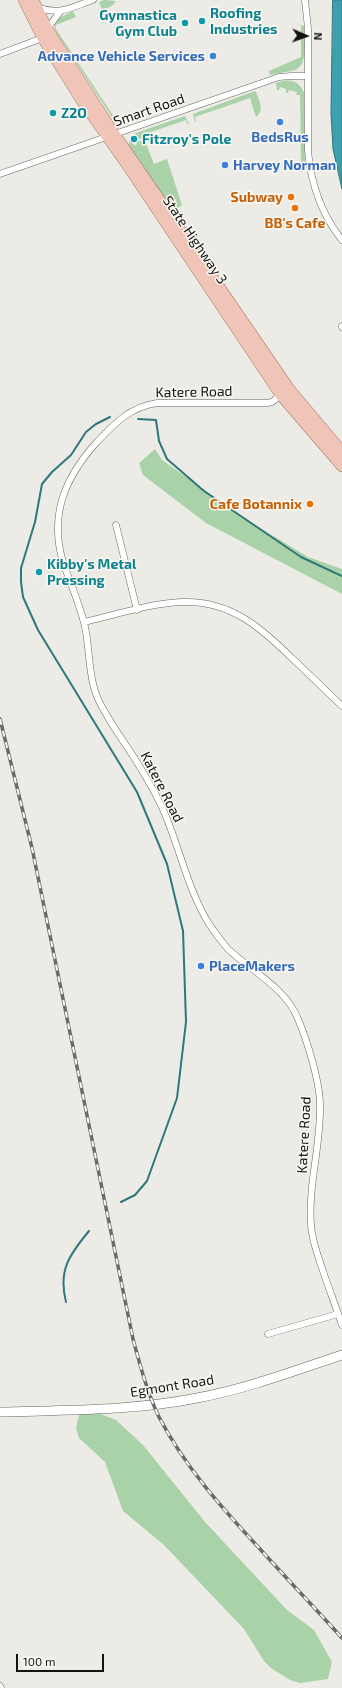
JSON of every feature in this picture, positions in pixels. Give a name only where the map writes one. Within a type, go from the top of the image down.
[{"type":"highway","points":[[24,0],[43,29]]},
{"type":"highway","points":[[34,4],[43,29]]},
{"type":"highway","name":"State Highway 3","points":[[43,29],[108,125],[112,136],[285,392],[342,466]]},
{"type":"highway","name":"State Highway 3","points":[[285,392],[342,452]]},
{"type":"main road","name":"Egmont Road","points":[[0,1412],[123,1408],[182,1401],[258,1383],[342,1355]]},
{"type":"street","points":[[34,4],[50,12],[60,12],[92,0]]},
{"type":"street","points":[[305,0],[308,28],[308,151],[310,168],[319,201],[326,216],[342,240]]},
{"type":"street","points":[[0,54],[43,29],[60,12]]},
{"type":"street","name":"Smart Road","points":[[0,174],[279,77],[308,76]]},
{"type":"street","name":"Katere Road","points":[[285,392],[267,403],[168,403],[144,406],[125,415],[91,449],[74,470],[68,481],[60,504],[58,516],[59,544],[84,622],[90,653],[91,676],[95,693],[107,716],[145,776],[161,807],[200,907],[218,936],[229,949],[289,1002],[298,1017],[316,1077],[320,1103],[311,1226],[317,1252],[342,1326]]},
{"type":"street","points":[[116,525],[137,610]]},
{"type":"street","points":[[84,622],[166,604],[193,602],[217,606],[233,612],[263,630],[342,706]]},
{"type":"street","points":[[268,1334],[338,1314]]},
{"type":"green space","points":[[104,0],[116,1],[113,5],[105,9],[107,12],[105,13],[99,2]]},
{"type":"green space","points":[[73,11],[76,17],[56,25],[56,29],[116,120],[121,123],[119,124],[113,119],[55,30],[55,25],[58,21],[57,19]]},
{"type":"green space","points":[[301,25],[304,26],[305,52],[301,64],[298,68],[292,71],[270,75],[269,71],[301,57]]},
{"type":"green space","points":[[283,81],[296,82],[304,93],[305,165],[299,167],[297,164],[301,163],[300,95],[296,95],[297,92],[289,90],[288,93],[286,93],[286,89],[280,87],[279,90],[277,90],[276,83]]},
{"type":"green space","points":[[255,91],[261,108],[256,117],[250,98],[195,117],[195,122],[193,114]]},
{"type":"green space","points":[[185,116],[189,124],[187,124],[186,120],[145,134],[147,139],[145,140],[131,137],[136,133]]},
{"type":"green space","points":[[129,141],[132,141],[135,146],[138,141],[145,141],[154,164],[167,159],[182,205],[173,212],[129,147]]},
{"type":"green space","points":[[155,449],[162,460],[247,520],[308,557],[342,569],[342,594],[206,523],[143,475],[139,463]]},
{"type":"green space","points":[[81,1407],[116,1420],[143,1445],[205,1522],[287,1610],[314,1630],[332,1662],[328,1679],[300,1683],[290,1680],[271,1668],[264,1661],[244,1629],[164,1545],[123,1511],[105,1462],[79,1438],[76,1428]]},
{"type":"water","points":[[333,0],[342,0],[342,189],[333,149],[331,114]]},
{"type":"waterway","points":[[110,417],[96,424],[86,432],[71,455],[52,472],[42,484],[35,522],[21,568],[21,582],[23,597],[38,630],[137,792],[167,864],[183,931],[186,1022],[177,1098],[147,1181],[135,1195],[121,1202]]},
{"type":"waterway","points":[[138,419],[156,420],[159,441],[167,459],[204,491],[301,557],[342,576]]},
{"type":"waterway","points":[[66,1302],[63,1281],[64,1272],[71,1256],[89,1231]]},
{"type":"railway","points":[[0,719],[32,848],[133,1339],[151,1398],[169,1435],[192,1470],[246,1534],[342,1638]]},
{"type":"place","name":"Roofing Industries","points":[[202,21]]},
{"type":"place","name":"Gymnastica Gym Club","points":[[185,23]]},
{"type":"place","name":"Advance Vehicle Services","points":[[213,56]]},
{"type":"place","name":"Z2O","points":[[53,113]]},
{"type":"place","name":"BedsRus","points":[[280,122]]},
{"type":"place","name":"Fitzroy's Pole","points":[[134,139]]},
{"type":"place","name":"Harvey Norman","points":[[225,165]]},
{"type":"place","name":"Subway","points":[[291,197]]},
{"type":"place","name":"BB's Cafe","points":[[295,208]]},
{"type":"place","name":"Cafe Botannix","points":[[310,504]]},
{"type":"place","name":"Kibby's Metal Pressing","points":[[39,572]]},
{"type":"place","name":"PlaceMakers","points":[[201,966]]}]
